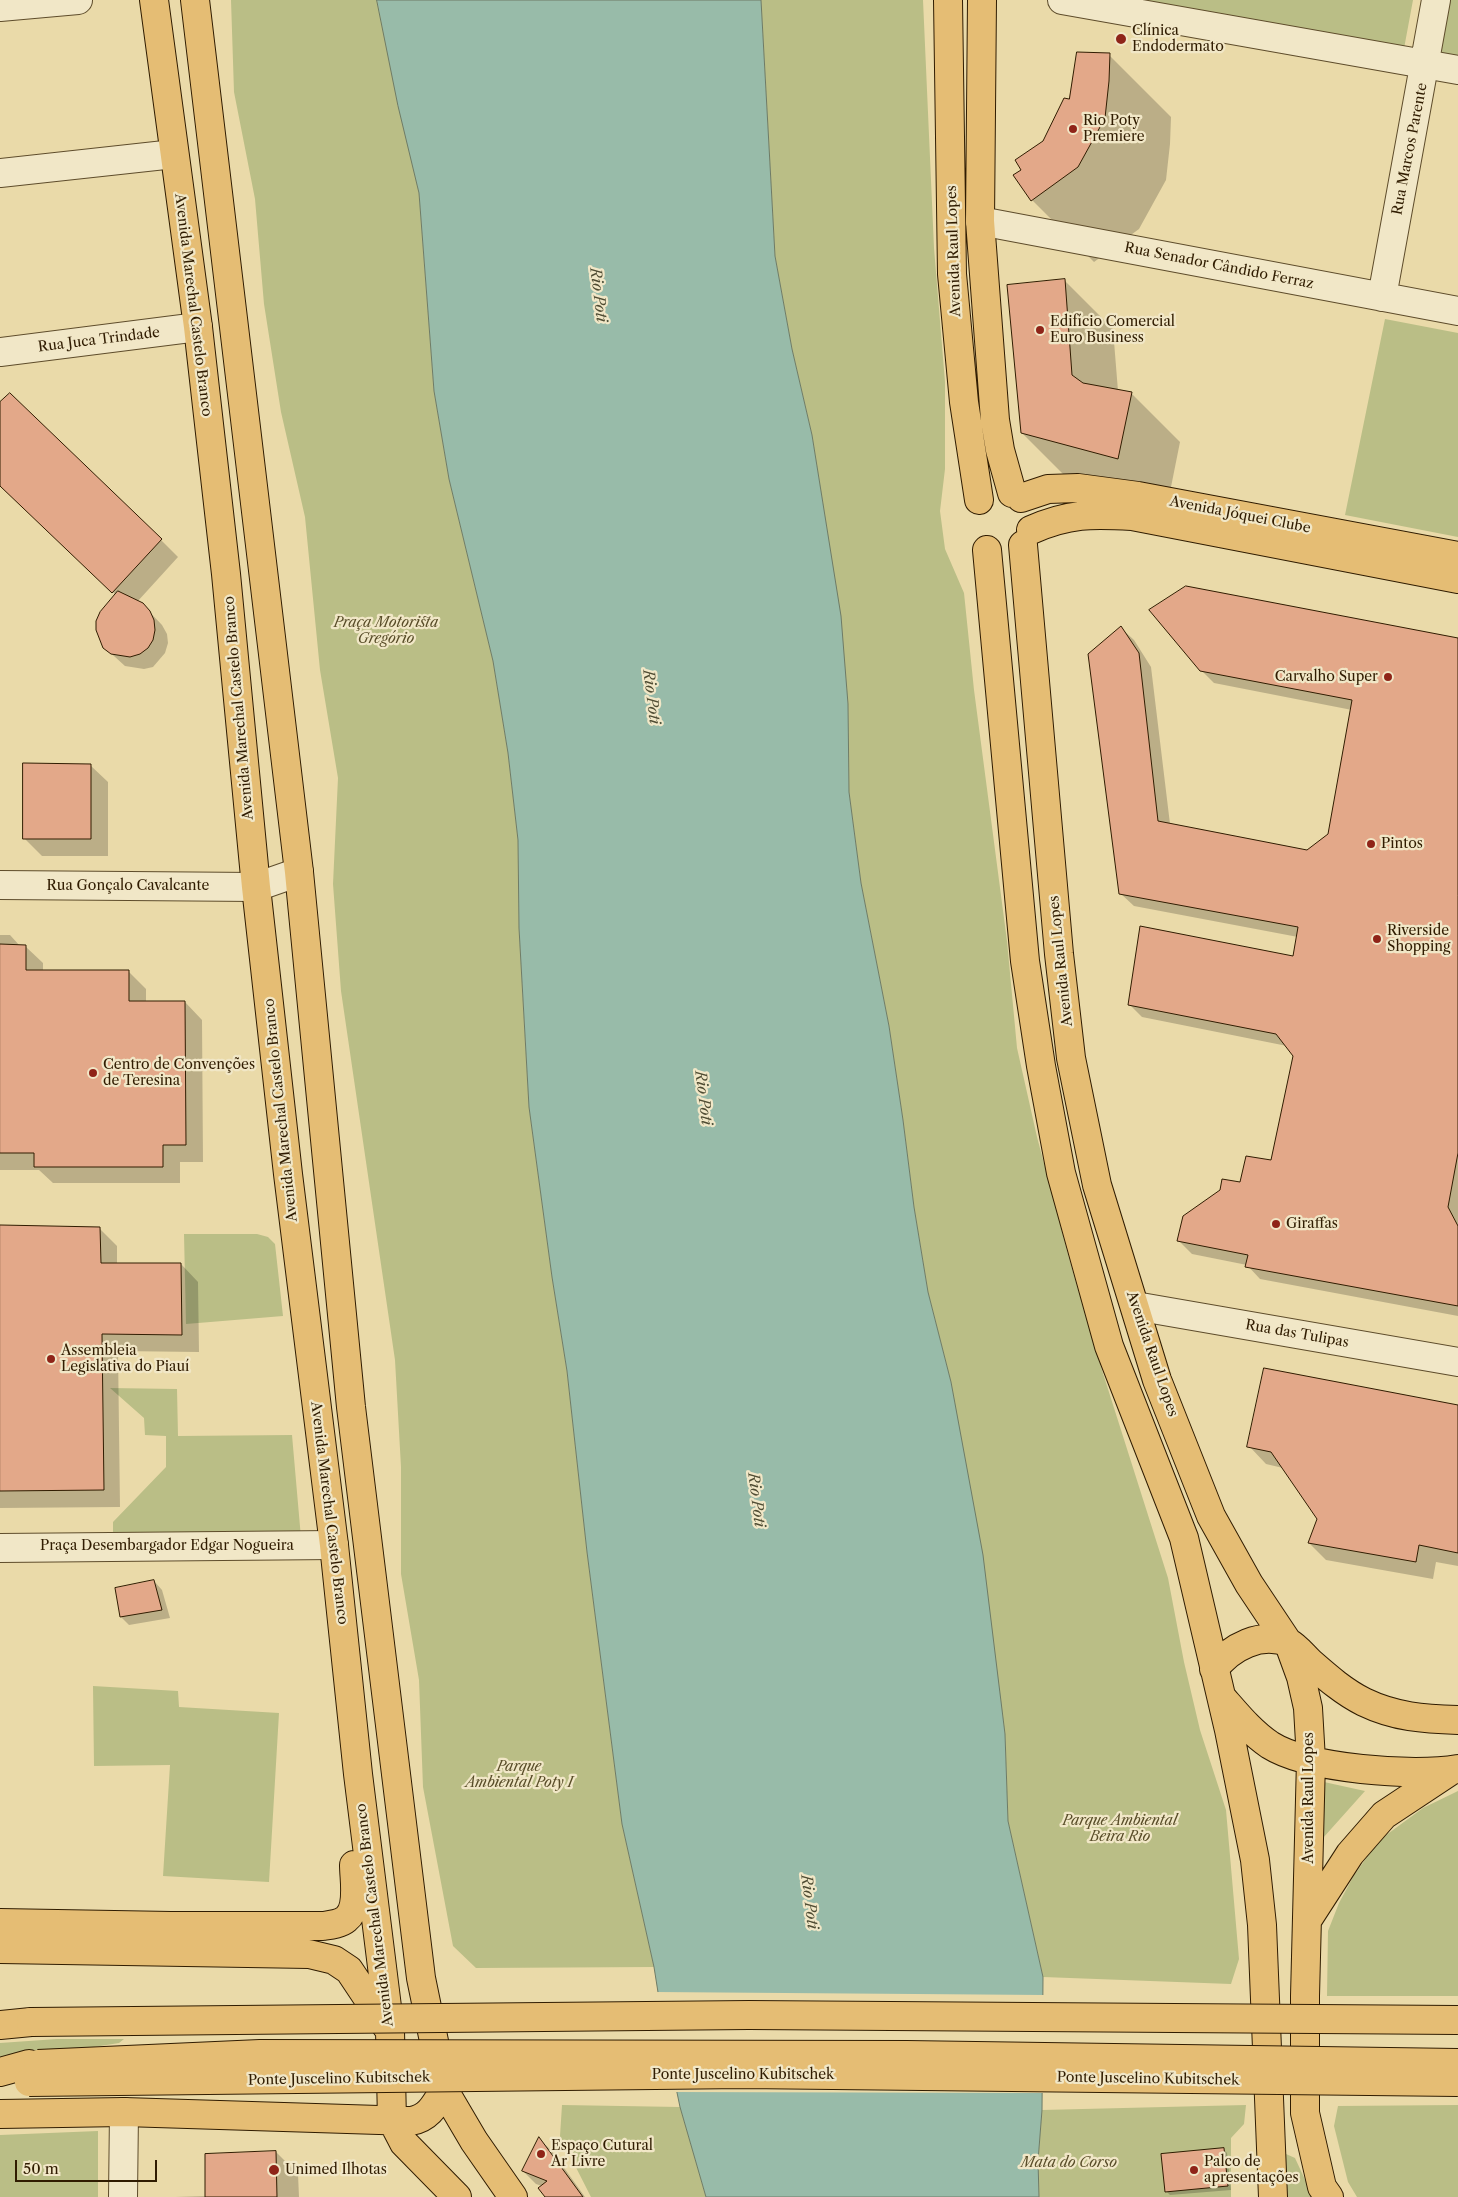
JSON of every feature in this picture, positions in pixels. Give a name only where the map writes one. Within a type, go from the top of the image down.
[{"type":"main road","name":"Avenida Marechal Castelo Branco","points":[[154,0],[198,327],[226,574],[256,887],[311,1374],[334,1545],[358,1774],[390,2031],[392,2120],[404,2143],[457,2197]]},
{"type":"main road","points":[[195,0],[299,872],[351,1407],[421,1978],[444,2090],[474,2142],[513,2197]]},
{"type":"main road","name":"Avenida Raul Lopes","points":[[948,0],[952,274],[964,402],[979,500]]},
{"type":"main road","name":"Avenida Raul Lopes","points":[[982,0],[980,221],[995,420],[1000,450],[1016,495]]},
{"type":"main road","points":[[209,430],[246,429]]},
{"type":"main road","name":"Avenida Jóquei Clube","points":[[1016,495],[1048,489],[1078,488],[1128,494],[1458,556]]},
{"type":"main road","points":[[977,536],[999,553],[1012,551],[1027,537],[1031,512],[1016,495],[1000,491],[989,493],[979,500],[972,512],[977,536],[1025,961],[1041,1066],[1061,1173],[1109,1346],[1184,1538],[1221,1697],[1253,1851],[1262,1925],[1273,2197]]},
{"type":"main road","name":"Avenida Jóquei Clube","points":[[1027,537],[1056,519],[1088,514],[1132,516],[1458,579]]},
{"type":"main road","name":"Avenida Raul Lopes","points":[[1027,537],[1059,954],[1071,1058],[1097,1185],[1157,1380],[1211,1516],[1249,1584],[1290,1644],[1301,1677],[1308,1708],[1312,1760],[1307,1920],[1305,2113],[1322,2186],[1329,2197]]},
{"type":"main road","points":[[311,1374],[347,1369]]},
{"type":"main road","points":[[316,1413],[351,1407]]},
{"type":"main road","points":[[1214,1669],[1224,1657],[1245,1644],[1274,1640],[1290,1644],[1334,1684],[1363,1702],[1392,1714],[1458,1720]]},
{"type":"main road","points":[[1221,1697],[1249,1728],[1271,1746],[1294,1756],[1351,1768],[1389,1772],[1455,1769]]},
{"type":"main road","points":[[1307,1920],[1350,1854],[1384,1815],[1455,1769]]},
{"type":"main road","points":[[0,1923],[323,1926],[346,1920],[355,1904],[354,1821],[358,1774]]},
{"type":"main road","points":[[269,1954],[270,1926]]},
{"type":"main road","points":[[0,1949],[309,1954],[334,1960],[350,1970],[390,2031]]},
{"type":"main road","points":[[0,2025],[31,2022],[749,2015],[1458,2020]]},
{"type":"main road","name":"Ponte Juscelino Kubitschek","points":[[29,2073],[260,2054],[927,2055],[1458,2063]]},
{"type":"main road","points":[[0,2072],[29,2073]]},
{"type":"main road","points":[[0,2083],[29,2073]]},
{"type":"main road","name":"Ponte Juscelino Kubitschek","points":[[29,2073],[744,2074],[1458,2082]]},
{"type":"main road","points":[[0,2114],[124,2112],[411,2121],[432,2111],[444,2090]]},
{"type":"street","points":[[0,7],[78,0]]},
{"type":"street","points":[[1062,0],[1458,70]]},
{"type":"street","name":"Rua Marcos Parente","points":[[1382,298],[1436,0]]},
{"type":"street","points":[[0,173],[174,154]]},
{"type":"street","name":"Rua Senador Cândido Ferraz","points":[[980,221],[1458,311]]},
{"type":"street","name":"Rua Juca Trindade","points":[[0,352],[198,327]]},
{"type":"street","name":"Rua Gonçalo Cavalcante","points":[[0,885],[256,887],[299,872]]},
{"type":"street","name":"Rua das Tulipas","points":[[1135,1306],[1458,1362]]},
{"type":"street","name":"Praça Desembargador Edgar Nogueira","points":[[0,1548],[334,1545]]},
{"type":"street","points":[[123,2197],[124,2112]]},
{"type":"green space","name":"Parque Ambiental Poty I","points":[[231,0],[377,0],[419,193],[434,391],[449,479],[493,661],[508,753],[518,840],[519,928],[529,1107],[567,1371],[587,1552],[622,1824],[654,1967],[476,1968],[453,1946],[423,1787],[419,1680],[401,1574],[401,1467],[395,1360],[341,991],[333,884],[338,778],[320,670],[305,517],[281,412],[264,304],[255,199],[234,92]]},
{"type":"green space","name":"Parque Ambiental Beira Rio","points":[[761,0],[923,0],[934,248],[945,382],[945,469],[940,511],[945,549],[964,593],[974,690],[1007,941],[1017,1048],[1037,1137],[1069,1258],[1094,1345],[1168,1578],[1184,1662],[1200,1730],[1226,1810],[1239,1959],[1231,1984],[1043,1977],[1008,1821],[1005,1734],[993,1646],[951,1382],[928,1292],[914,1207],[889,1026],[861,883],[849,792],[848,703],[826,524],[812,435],[792,349],[775,256]]},
{"type":"green space","points":[[1119,0],[1413,0],[1403,54]]},
{"type":"green space","points":[[1448,0],[1458,0],[1458,57],[1438,54]]},
{"type":"green space","points":[[1385,319],[1458,333],[1458,537],[1345,515]]},
{"type":"green space","points":[[184,1234],[257,1234],[268,1237],[275,1244],[283,1316],[186,1324]]},
{"type":"green space","points":[[110,1388],[177,1389],[178,1436],[292,1435],[301,1538],[113,1539],[113,1522],[166,1467],[166,1436],[145,1435],[144,1418]]},
{"type":"green space","points":[[93,1686],[178,1691],[179,1707],[279,1713],[269,1882],[163,1876],[170,1765],[94,1766]]},
{"type":"green space","points":[[1324,1782],[1365,1791],[1323,1838]]},
{"type":"green space","points":[[1458,1791],[1458,1996],[1327,1996],[1328,1931],[1339,1903],[1353,1877],[1378,1841],[1423,1808]]},
{"type":"green space","points":[[57,2039],[124,2039],[119,2043],[0,2062],[0,2043]]},
{"type":"green space","points":[[562,2105],[680,2107],[706,2197],[591,2197],[560,2136]]},
{"type":"green space","name":"Mata do Corso","points":[[1246,2105],[1244,2124],[1231,2138],[1231,2197],[1039,2197],[1038,2161],[1042,2110]]},
{"type":"green space","points":[[1458,2105],[1458,2197],[1357,2197],[1348,2182],[1334,2126],[1338,2106]]},
{"type":"green space","points":[[98,2131],[98,2197],[0,2197],[0,2135]]},
{"type":"green space","points":[[1286,2154],[1295,2158],[1313,2197],[1283,2197],[1282,2159]]},
{"type":"water","name":"Rio Poti","points":[[377,0],[761,0],[775,256],[792,349],[812,435],[841,616],[848,704],[849,792],[861,883],[889,1026],[914,1207],[928,1292],[951,1382],[983,1555],[1005,1734],[1008,1821],[1043,1977],[1042,2110],[1038,2161],[1039,2197],[706,2197],[680,2107],[664,2030],[654,1967],[622,1824],[587,1552],[567,1371],[529,1107],[519,928],[518,840],[508,753],[493,661],[449,479],[434,391],[419,193],[398,106]]},
{"type":"pier","points":[[655,1992],[1045,1995],[1044,2093],[675,2092],[661,2031]]},
{"type":"building","name":"Rio Poty Premiere","points":[[1077,52],[1110,53],[1105,118],[1078,167],[1031,201],[1013,175],[1021,170],[1015,160],[1043,141],[1064,98],[1069,99]]},
{"type":"building","name":"Edifício Comercial Euro Business","points":[[1065,279],[1072,375],[1083,383],[1132,392],[1118,459],[1021,433],[1007,285]]},
{"type":"building","points":[[10,393],[162,539],[112,593],[0,486],[0,402]]},
{"type":"building","name":"Riverside Shopping","points":[[1186,586],[1458,638],[1458,1153],[1448,1207],[1458,1226],[1458,1306],[1245,1267],[1248,1255],[1177,1241],[1183,1216],[1220,1190],[1222,1179],[1240,1182],[1246,1156],[1271,1160],[1293,1056],[1276,1034],[1128,1005],[1140,926],[1293,956],[1298,927],[1119,894],[1088,654],[1121,626],[1139,653],[1158,821],[1307,850],[1328,834],[1352,700],[1200,671],[1149,610]]},
{"type":"building","points":[[118,591],[143,603],[150,611],[154,620],[153,640],[148,648],[140,654],[130,657],[111,654],[103,648],[96,630],[96,621],[100,612]]},
{"type":"building","points":[[23,763],[91,764],[91,839],[23,839]]},
{"type":"building","name":"Centro de Convenções de Teresina","points":[[0,944],[26,945],[26,970],[129,970],[129,1001],[185,1001],[186,1145],[163,1145],[163,1167],[34,1167],[34,1153],[0,1153]]},
{"type":"building","name":"Assembleia Legislativa do Piauí","points":[[0,1225],[100,1227],[101,1263],[181,1263],[182,1335],[102,1334],[104,1490],[0,1491]]},
{"type":"building","points":[[1264,1368],[1458,1405],[1458,1553],[1419,1545],[1416,1562],[1308,1543],[1317,1519],[1271,1452],[1247,1447]]},
{"type":"building","points":[[154,1580],[162,1610],[120,1617],[115,1588]]},
{"type":"building","name":"Espaço Cutural Ar Livre","points":[[539,2137],[583,2197],[545,2197],[538,2188],[547,2181],[522,2171]]},
{"type":"building","name":"Palco de apresentações","points":[[1224,2148],[1228,2186],[1165,2192],[1161,2154]]},
{"type":"building","points":[[276,2151],[277,2197],[205,2197],[205,2154]]},
{"type":"place","name":"Clínica Endodermato","points":[[1121,39]]},
{"type":"place","name":"Rio Poty Premiere","points":[[1073,129]]},
{"type":"place","name":"Edifício Comercial Euro Business","points":[[1040,330]]},
{"type":"place","name":"Carvalho Super","points":[[1388,677]]},
{"type":"place","name":"Pintos","points":[[1371,844]]},
{"type":"place","name":"Riverside Shopping","points":[[1377,939]]},
{"type":"place","name":"Centro de Convenções de Teresina","points":[[93,1073]]},
{"type":"place","name":"Giraffas","points":[[1276,1224]]},
{"type":"place","name":"Assembleia Legislativa do Piauí","points":[[51,1359]]},
{"type":"place","name":"Espaço Cutural Ar Livre","points":[[541,2154]]},
{"type":"place","name":"Unimed Ilhotas","points":[[274,2170]]},
{"type":"place","name":"Palco de apresentações","points":[[1194,2170]]},
{"type":"park label","name":"Praça Motorista Gregório","points":[[386,632]]}]
